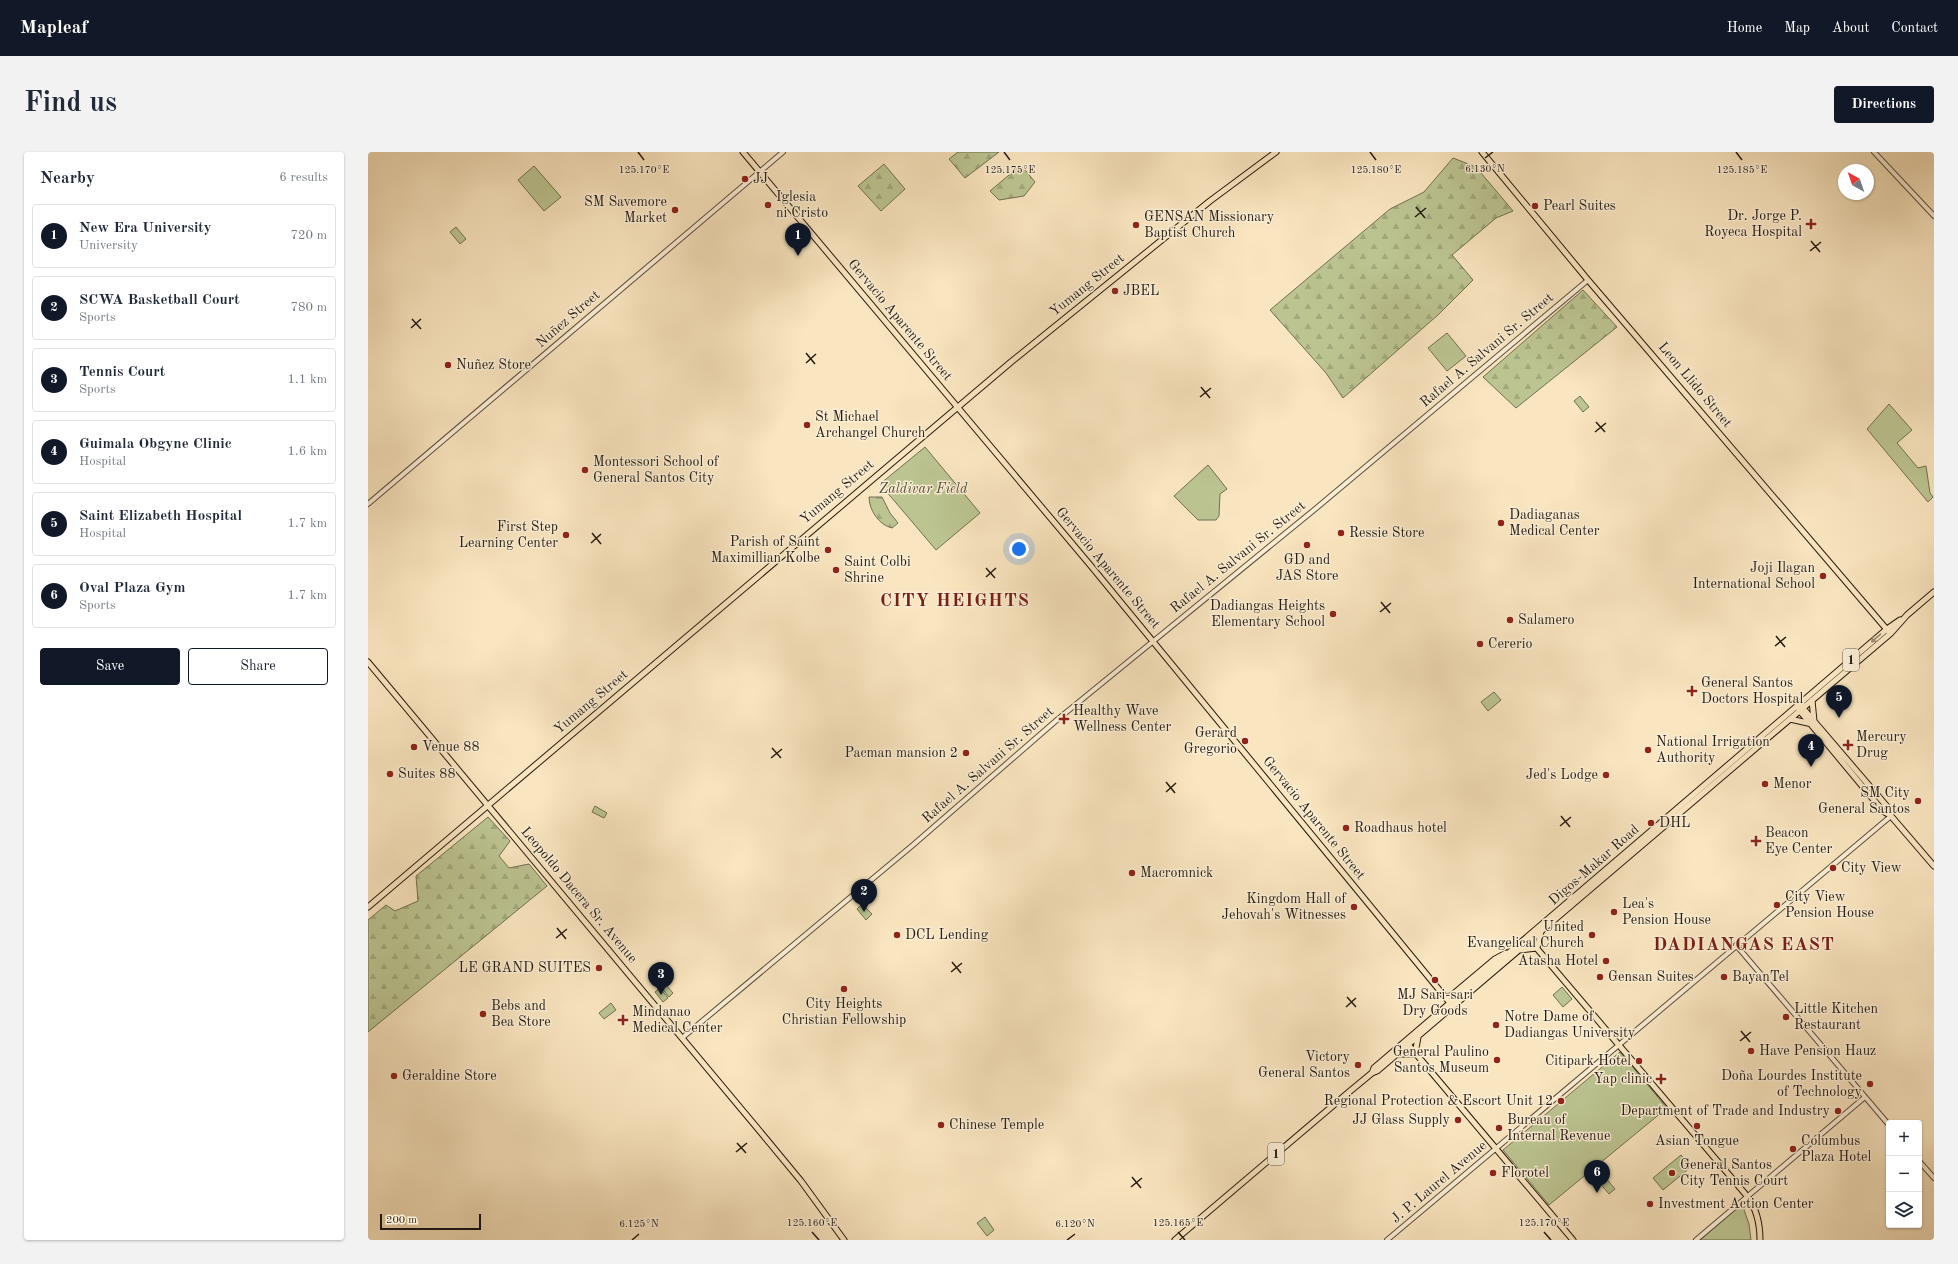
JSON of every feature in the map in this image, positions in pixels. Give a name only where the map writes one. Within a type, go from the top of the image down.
[{"type":"main road","name":"Gervacio Aparente Street","points":[[743,152],[958,407],[1450,1003]]},
{"type":"main road","name":"Yumang Street","points":[[368,907],[1010,362],[1168,234],[1276,152]]},
{"type":"main road","name":"Leon Llido Street","points":[[1482,152],[1588,280],[1889,631]]},
{"type":"main road","name":"Digos-Makar Road","points":[[1529,939],[1541,932],[1790,719],[1800,707],[1812,700],[1934,592]]},
{"type":"main road","name":"Digos-Makar Road","points":[[1372,1073],[1374,1068],[1418,1036],[1516,950],[1889,631]]},
{"type":"main road","name":"Leopoldo Dacera Sr. Avenue","points":[[368,662],[489,804],[794,1172],[844,1240]]},
{"type":"main road","points":[[1812,700],[1813,723]]},
{"type":"main road","points":[[1800,707],[1890,810],[1891,816],[1934,866]]},
{"type":"main road","points":[[1790,719],[1813,723]]},
{"type":"main road","points":[[1537,948],[1541,932]]},
{"type":"main road","points":[[1529,939],[1747,1196],[1752,1203],[1758,1220],[1760,1240]]},
{"type":"main road","points":[[1445,997],[1451,996],[1495,959],[1516,950],[1537,948]]},
{"type":"main road","name":"Digos-Makar Road","points":[[1175,1240],[1372,1073],[1377,1071],[1450,1003],[1516,950]]},
{"type":"main road","points":[[1415,1054],[1418,1036]]},
{"type":"main road","points":[[1407,1043],[1573,1240]]},
{"type":"main road","points":[[1396,1054],[1415,1054]]},
{"type":"street","name":"Nuñez Street","points":[[368,504],[783,152]]},
{"type":"street","points":[[1874,152],[1934,216]]},
{"type":"street","name":"Rafael A. Salvani Sr. Street","points":[[682,1038],[910,848],[1058,719],[1314,510],[1588,280]]},
{"type":"street","name":"J. P. Laurel Avenue","points":[[1387,1240],[1891,816]]},
{"type":"street","points":[[1736,945],[1886,1122]]},
{"type":"street","points":[[1696,1240],[1865,1097]]},
{"type":"street","points":[[1922,1164],[1934,1178]]},
{"type":"green space","points":[[958,152],[999,152],[965,178],[949,159]]},
{"type":"green space","points":[[1453,158],[1476,167],[1513,211],[1496,218],[1452,255],[1473,280],[1439,314],[1343,398],[1326,373],[1270,310],[1390,209],[1424,192]]},
{"type":"green space","points":[[884,164],[905,189],[881,211],[858,186]]},
{"type":"green space","points":[[1021,165],[1035,182],[1024,196],[999,200],[990,191]]},
{"type":"green space","points":[[534,166],[561,197],[544,211],[518,180]]},
{"type":"green space","points":[[456,227],[466,239],[460,244],[450,232]]},
{"type":"green space","points":[[1583,290],[1617,327],[1516,408],[1483,377]]},
{"type":"green space","points":[[1447,333],[1466,356],[1447,371],[1428,348]]},
{"type":"green space","points":[[1580,396],[1589,407],[1583,412],[1574,401]]},
{"type":"green space","points":[[1889,404],[1912,430],[1897,443],[1918,468],[1926,466],[1930,493],[1933,497],[1928,502],[1867,429]]},
{"type":"green space","name":"Zaldivar Field","points":[[925,447],[980,513],[936,550],[880,484]]},
{"type":"green space","points":[[1208,465],[1227,489],[1220,494],[1219,516],[1216,520],[1198,520],[1174,496]]},
{"type":"green space","points":[[869,497],[882,497],[890,513],[898,523],[892,528],[883,524],[873,512],[869,502]]},
{"type":"green space","points":[[1494,692],[1501,700],[1488,711],[1481,702]]},
{"type":"green space","points":[[595,806],[607,813],[604,818],[592,812]]},
{"type":"green space","points":[[488,817],[510,841],[499,856],[509,868],[529,864],[547,886],[368,1032],[368,920],[386,905],[395,911],[418,901],[416,876]]},
{"type":"green space","points":[[862,904],[872,914],[866,920],[857,909]]},
{"type":"green space","points":[[665,984],[673,993],[669,997],[661,987]]},
{"type":"green space","points":[[1562,987],[1572,999],[1563,1007],[1553,995]]},
{"type":"green space","points":[[660,988],[668,998],[663,1002],[655,992]]},
{"type":"green space","points":[[611,1003],[616,1010],[604,1019],[599,1013]]},
{"type":"green space","points":[[1620,1052],[1667,1108],[1549,1205],[1503,1150]]},
{"type":"green space","name":"General Santos City Tennis Court","points":[[1681,1155],[1691,1167],[1663,1190],[1653,1178]]},
{"type":"green space","points":[[1604,1176],[1615,1189],[1609,1194],[1598,1181]]},
{"type":"green space","points":[[1742,1204],[1749,1224],[1751,1240],[1700,1240]]},
{"type":"green space","points":[[985,1217],[994,1230],[987,1236],[977,1223]]},
{"type":"place","name":"JJ","points":[[745,179]]},
{"type":"place","name":"Iglesia ni Cristo","points":[[768,205]]},
{"type":"place","name":"Pearl Suites","points":[[1535,206]]},
{"type":"place","name":"SM Savemore Market","points":[[675,210]]},
{"type":"place","name":"Dr. Jorge P. Royeca Hospital","points":[[1811,224]]},
{"type":"place","name":"GENSAN Missionary Baptist Church","points":[[1136,225]]},
{"type":"place","name":"New Era University","points":[[798,256]]},
{"type":"place","name":"JBEL","points":[[1115,291]]},
{"type":"place","name":"Nuñez Store","points":[[448,365]]},
{"type":"place","name":"St Michael Archangel Church","points":[[807,425]]},
{"type":"place","name":"Montessori School of General Santos City","points":[[585,470]]},
{"type":"place","name":"Dadiaganas Medical Center","points":[[1501,523]]},
{"type":"place","name":"Ressie Store","points":[[1341,533]]},
{"type":"place","name":"First Step Learning Center","points":[[566,535]]},
{"type":"place","name":"GD and JAS Store","points":[[1307,545]]},
{"type":"place","name":"Parish of Saint Maximillian Kolbe","points":[[828,550]]},
{"type":"place","name":"Saint Colbi Shrine","points":[[836,570]]},
{"type":"place","name":"Joji Ilagan International School","points":[[1823,576]]},
{"type":"place","name":"Dadiangas Heights Elementary School","points":[[1333,614]]},
{"type":"place","name":"Salamero","points":[[1510,620]]},
{"type":"place","name":"Cererio","points":[[1480,644]]},
{"type":"place","name":"General Santos Doctors Hospital","points":[[1692,691]]},
{"type":"place","name":"Saint Elizabeth Hospital","points":[[1839,718]]},
{"type":"place","name":"Healthy Wave Wellness Center","points":[[1064,719]]},
{"type":"place","name":"Gerard Gregorio","points":[[1245,741]]},
{"type":"place","name":"Mercury Drug","points":[[1848,745]]},
{"type":"place","name":"Venue 88","points":[[414,747]]},
{"type":"place","name":"National Irrigation Authority","points":[[1648,750]]},
{"type":"place","name":"Pacman mansion 2","points":[[966,753]]},
{"type":"place","name":"Guimala Obgyne Clinic","points":[[1811,767]]},
{"type":"place","name":"Suites 88","points":[[390,774]]},
{"type":"place","name":"Jed's Lodge","points":[[1606,775]]},
{"type":"place","name":"Menor","points":[[1765,784]]},
{"type":"place","name":"SM City General Santos","points":[[1918,801]]},
{"type":"place","name":"DHL","points":[[1651,823]]},
{"type":"place","name":"Roadhaus hotel","points":[[1346,828]]},
{"type":"place","name":"Beacon Eye Center","points":[[1756,841]]},
{"type":"place","name":"City View","points":[[1833,868]]},
{"type":"place","name":"Macromnick","points":[[1132,873]]},
{"type":"place","name":"City View Pension House","points":[[1777,905]]},
{"type":"place","name":"Kingdom Hall of Jehovah's Witnesses","points":[[1354,907]]},
{"type":"place","name":"SCWA Basketball Court","points":[[864,912]]},
{"type":"place","name":"Lea's Pension House","points":[[1614,912]]},
{"type":"place","name":"DCL Lending","points":[[897,935]]},
{"type":"place","name":"United Evangelical Church","points":[[1592,935]]},
{"type":"place","name":"Atasha Hotel","points":[[1606,961]]},
{"type":"place","name":"LE GRAND SUITES","points":[[599,968]]},
{"type":"place","name":"Gensan Suites","points":[[1600,977]]},
{"type":"place","name":"BayanTel","points":[[1724,977]]},
{"type":"place","name":"MJ Sari-sari Dry Goods","points":[[1435,980]]},
{"type":"place","name":"City Heights Christian Fellowship","points":[[844,989]]},
{"type":"place","name":"Tennis Court","points":[[661,995]]},
{"type":"place","name":"Bebs and Bea Store","points":[[483,1014]]},
{"type":"place","name":"Little Kitchen Restaurant","points":[[1786,1017]]},
{"type":"place","name":"Mindanao Medical Center","points":[[623,1020]]},
{"type":"place","name":"Notre Dame of Dadiangas University","points":[[1496,1025]]},
{"type":"place","name":"Have Pension Hauz","points":[[1751,1051]]},
{"type":"place","name":"General Paulino Santos Museum","points":[[1497,1060]]},
{"type":"place","name":"Citipark Hotel","points":[[1639,1061]]},
{"type":"place","name":"Victory General Santos","points":[[1358,1065]]},
{"type":"place","name":"Geraldine Store","points":[[394,1076]]},
{"type":"place","name":"Yap clinic","points":[[1661,1079]]},
{"type":"place","name":"Doña Lourdes Institute of Technology","points":[[1870,1084]]},
{"type":"place","name":"Regional Protection & Escort Unit 12","points":[[1561,1101]]},
{"type":"place","name":"Department of Trade and Industry","points":[[1838,1111]]},
{"type":"place","name":"JJ Glass Supply","points":[[1458,1120]]},
{"type":"place","name":"Chinese Temple","points":[[941,1125]]},
{"type":"place","name":"Asian Tongue","points":[[1697,1126]]},
{"type":"place","name":"Bureau of Internal Revenue","points":[[1499,1128]]},
{"type":"place","name":"Columbus Plaza Hotel","points":[[1793,1149]]},
{"type":"place","name":"Florotel","points":[[1493,1173]]},
{"type":"place","name":"General Santos City Tennis Court","points":[[1672,1173]]},
{"type":"place","name":"Oval Plaza Gym","points":[[1597,1193]]},
{"type":"place","name":"Investment Action Center","points":[[1650,1204]]},
{"type":"district","name":"CITY HEIGHTS","points":[[955,601]]},
{"type":"district","name":"DADIANGAS EAST","points":[[1744,945]]}]
